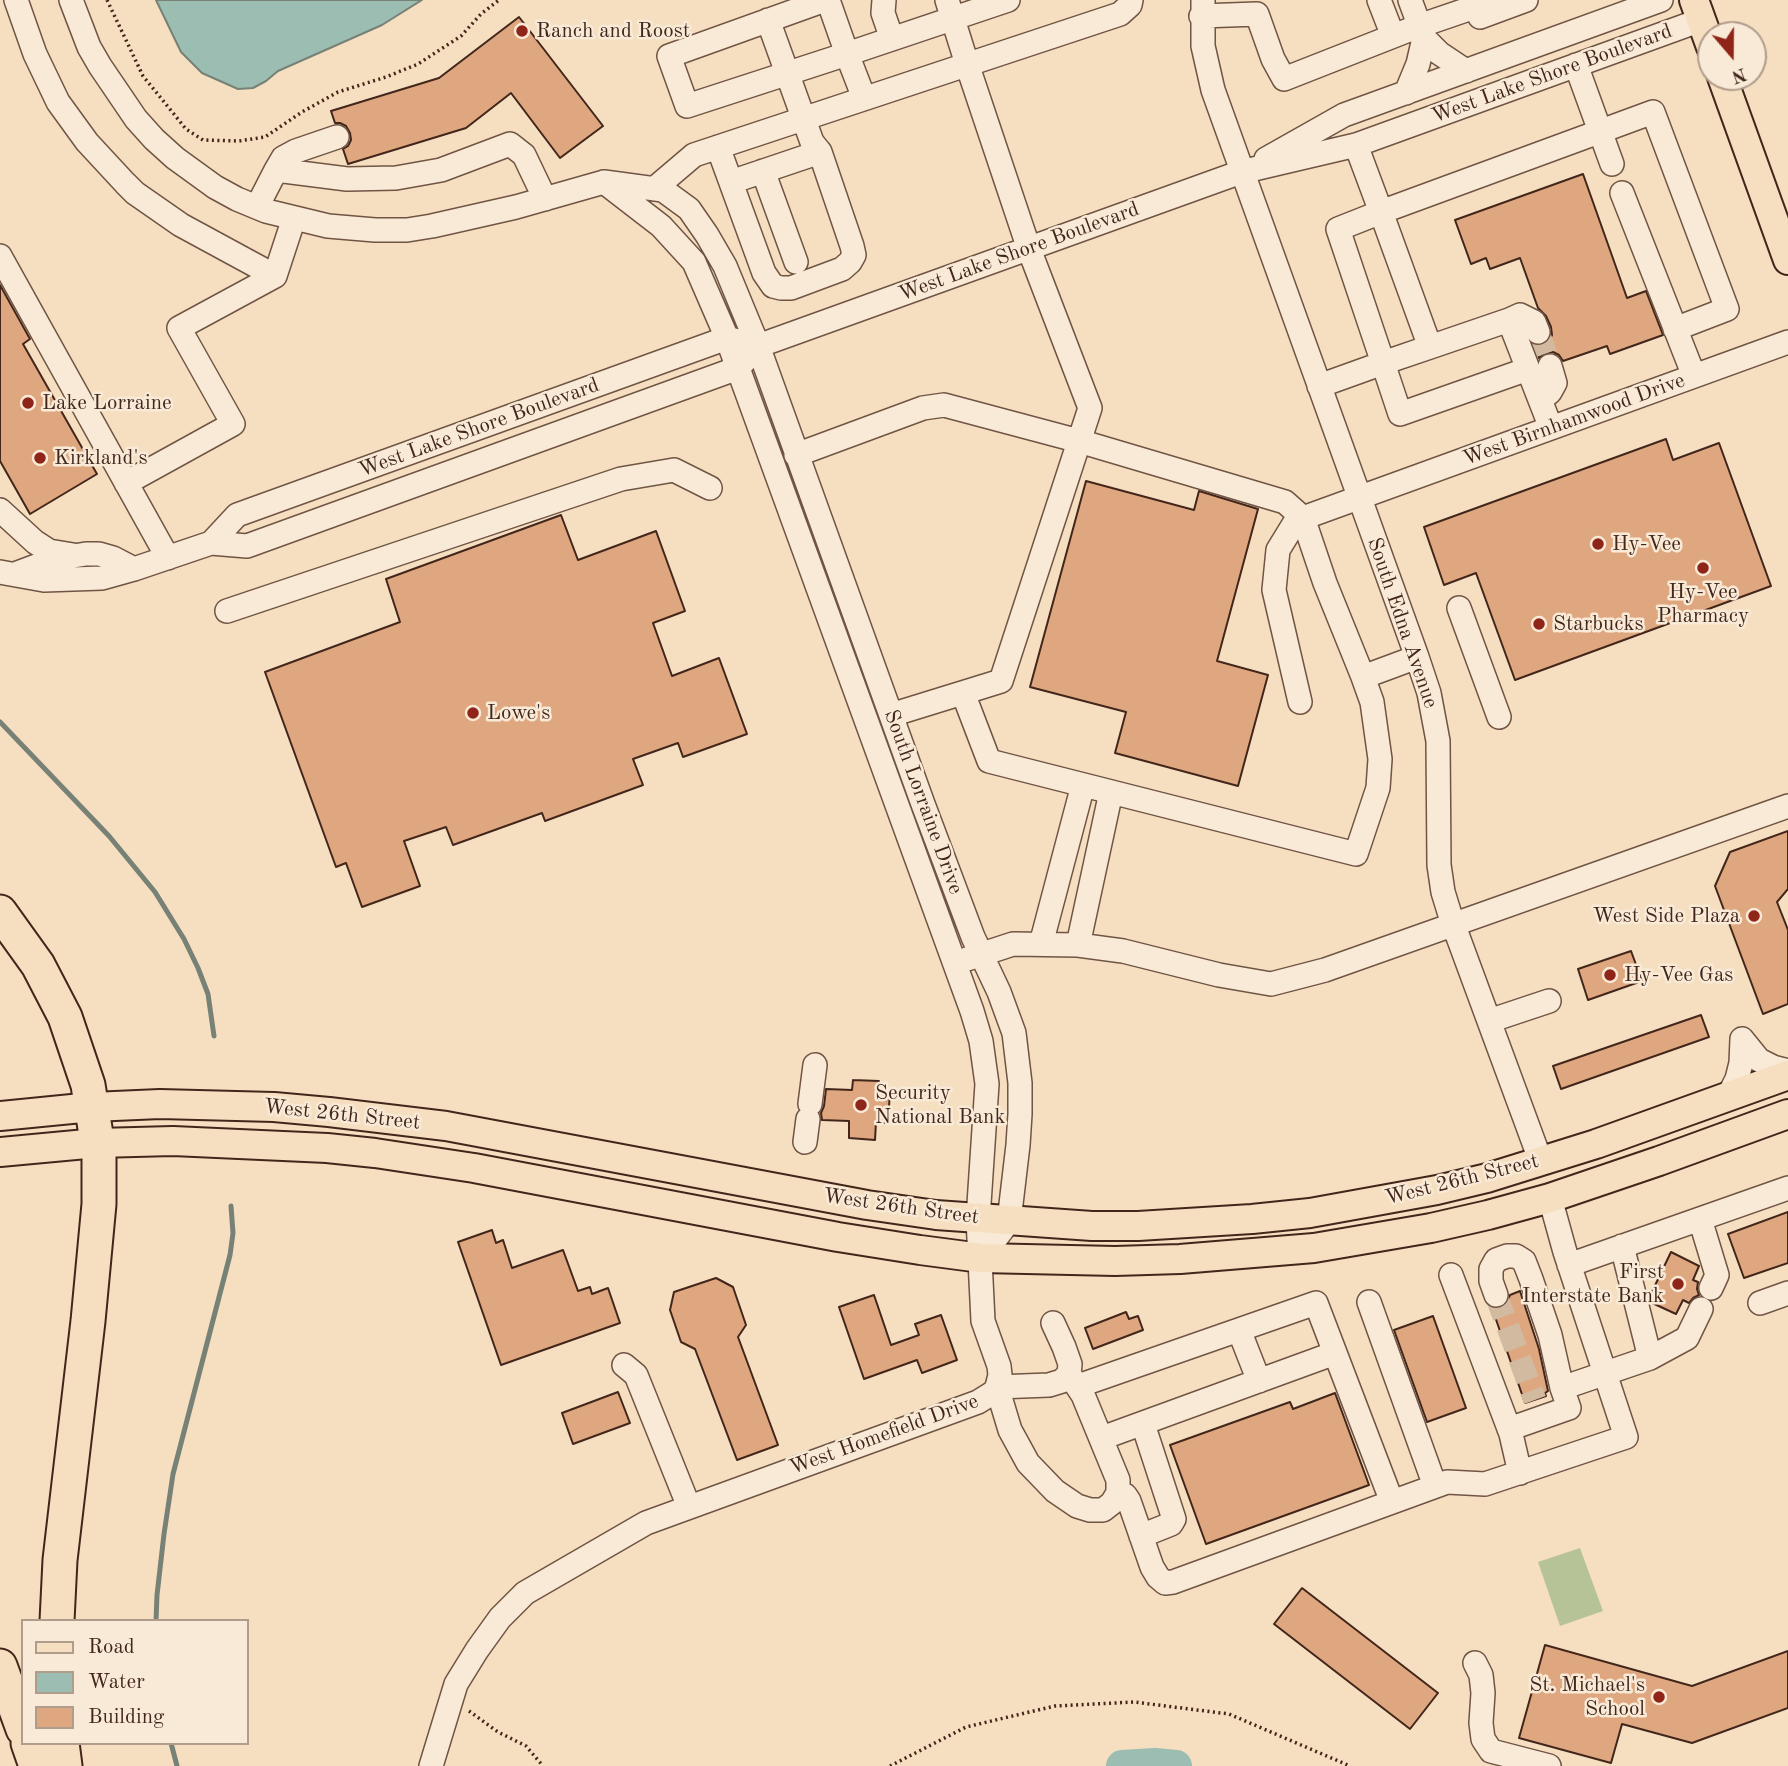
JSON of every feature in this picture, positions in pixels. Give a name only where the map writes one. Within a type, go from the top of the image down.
[{"type":"highway","points":[[0,912],[38,965],[65,1017],[88,1085],[100,1177],[88,1321],[60,1560],[57,1619]]},
{"type":"highway","points":[[0,1666],[21,1724]]},
{"type":"highway","points":[[29,1745],[36,1766]]},
{"type":"highway","points":[[62,1745],[65,1766]]},
{"type":"main road","points":[[1727,91],[1788,260]]},
{"type":"main road","points":[[1550,1198],[1557,1184],[1566,1175],[1724,1115],[1788,1075]]},
{"type":"main road","name":"West 26th Street","points":[[0,1116],[160,1104],[288,1108],[446,1126],[867,1205],[936,1215],[1092,1226],[1138,1226],[1310,1213],[1437,1190],[1596,1144],[1788,1075]]},
{"type":"main road","name":"West 26th Street","points":[[0,1152],[97,1143],[173,1140],[316,1147],[474,1168],[920,1250],[981,1258],[1115,1261],[1180,1259],[1314,1248],[1431,1228],[1550,1198],[1788,1114]]},
{"type":"main road","points":[[1274,1252],[1504,1195],[1523,1187],[1535,1177],[1541,1162]]},
{"type":"street","points":[[16,0],[35,54],[58,102],[87,142],[135,193],[181,225],[275,276]]},
{"type":"street","points":[[71,0],[89,47],[136,119],[168,152],[193,172],[215,187],[257,207],[328,226],[375,230],[407,230],[432,226],[604,182],[654,189],[694,155],[1120,14],[1130,5],[1131,0]]},
{"type":"street","points":[[864,98],[847,54],[826,0],[669,56],[687,106],[787,74],[847,54],[892,39],[950,9],[1009,0]]},
{"type":"street","points":[[884,0],[883,13],[892,39]]},
{"type":"street","points":[[1379,0],[1393,36]]},
{"type":"street","points":[[1202,8],[1256,14],[1273,59],[1284,79],[1393,36],[1417,20],[1460,0]]},
{"type":"street","points":[[1417,20],[1495,0]]},
{"type":"street","points":[[1417,20],[1526,0]]},
{"type":"street","name":"West Lake Shore Boulevard","points":[[1241,172],[1344,115],[1661,0]]},
{"type":"street","name":"South Edna Avenue","points":[[1202,8],[1203,46],[1213,90],[1429,693],[1438,754],[1439,865],[1443,892],[1541,1162]]},
{"type":"street","points":[[891,715],[1001,681],[1090,408],[1029,248],[950,9]]},
{"type":"street","name":"West Lake Shore Boulevard","points":[[8,573],[44,580],[102,578],[211,543],[247,546],[738,368],[758,346],[1241,172],[1356,145],[1576,65],[1698,10]]},
{"type":"street","points":[[719,147],[764,273],[773,286],[791,288],[842,269],[850,262],[854,255],[852,246],[820,152],[812,142],[768,20]]},
{"type":"street","points":[[1417,20],[1439,53],[1466,71]]},
{"type":"street","points":[[1406,93],[1418,64],[1417,20]]},
{"type":"street","points":[[1576,65],[1612,164]]},
{"type":"street","points":[[1539,368],[1400,414],[1338,229],[1653,112],[1727,309],[1675,329]]},
{"type":"street","points":[[257,207],[283,158],[296,150],[337,138]]},
{"type":"street","points":[[276,170],[347,178],[396,178],[442,170],[510,144],[524,155],[545,199]]},
{"type":"street","points":[[1356,145],[1430,346]]},
{"type":"street","points":[[731,182],[820,152]]},
{"type":"street","points":[[764,171],[796,262]]},
{"type":"street","name":"South Lorraine Drive","points":[[604,182],[661,226],[694,262],[727,338],[972,1011],[985,1064],[986,1106],[978,1219]]},
{"type":"street","name":"South Lorraine Drive","points":[[654,189],[663,190],[689,209],[725,266],[758,346],[972,937],[1014,1033],[1020,1093],[1018,1145],[1009,1221]]},
{"type":"street","points":[[1622,193],[1693,376]]},
{"type":"street","points":[[126,483],[233,424],[179,328],[275,276],[294,218]]},
{"type":"street","points":[[0,256],[168,558]]},
{"type":"street","points":[[1319,386],[1520,315],[1534,322],[1538,332]]},
{"type":"street","points":[[1509,320],[1539,368],[1540,400],[1551,428]]},
{"type":"street","points":[[727,338],[758,346]]},
{"type":"street","name":"West Lake Shore Boulevard","points":[[211,543],[237,515],[727,338]]},
{"type":"street","name":"West Birnhamwood Drive","points":[[1303,518],[1788,342]]},
{"type":"street","points":[[796,455],[923,408],[944,405],[1079,441],[1285,502],[1303,518],[1325,583],[1372,702],[1380,759],[1378,788],[1356,854],[989,761],[963,693]]},
{"type":"street","points":[[228,611],[621,479],[674,470],[710,488]]},
{"type":"street","points":[[0,510],[35,542],[50,551],[76,556]]},
{"type":"street","points":[[1300,702],[1274,590],[1278,550],[1297,519],[1303,518]]},
{"type":"street","points":[[8,573],[55,559],[86,554],[113,558],[134,569]]},
{"type":"street","points":[[1459,608],[1499,717]]},
{"type":"street","points":[[1363,677],[1418,657]]},
{"type":"street","points":[[1041,944],[1083,785]]},
{"type":"street","points":[[1078,945],[1111,792]]},
{"type":"street","points":[[955,964],[1013,944],[1078,945],[1123,951],[1219,975],[1270,984],[1325,970],[1788,806]]},
{"type":"street","points":[[1489,1021],[1549,1001]]},
{"type":"street","points":[[1728,1097],[1741,1063],[1742,1038],[1759,1060],[1788,1075]]},
{"type":"street","points":[[808,1122],[815,1065]]},
{"type":"street","points":[[1569,1265],[1788,1188]]},
{"type":"street","points":[[1118,1493],[1125,1495],[1129,1501],[1152,1567],[1165,1583],[1447,1482],[1485,1484],[1626,1437],[1569,1265],[1550,1198]]},
{"type":"street","name":"West Homefield Drive","points":[[431,1766],[456,1684],[499,1618],[525,1593],[646,1523],[978,1402],[997,1387],[999,1366],[983,1321],[978,1219]]},
{"type":"street","points":[[1562,1388],[1650,1358],[1687,1338],[1717,1275],[1700,1219]]},
{"type":"street","points":[[981,1258],[1009,1221]]},
{"type":"street","points":[[1622,1246],[1650,1358]]},
{"type":"street","points":[[1496,1295],[1491,1282],[1491,1269],[1496,1260],[1516,1256],[1524,1261],[1550,1335],[1569,1408],[1536,1409],[1509,1429]]},
{"type":"street","points":[[1451,1275],[1509,1429],[1520,1473]]},
{"type":"street","points":[[1760,1303],[1788,1293]]},
{"type":"street","points":[[1369,1302],[1435,1486]]},
{"type":"street","points":[[1053,1323],[1070,1364],[1073,1380],[1083,1395],[1118,1480],[1118,1493],[1112,1503],[1103,1510],[1077,1506],[1055,1491],[1028,1463],[1010,1430],[997,1387],[1049,1385],[1073,1380],[1239,1330],[1316,1303],[1392,1502]]},
{"type":"street","points":[[1239,1330],[1259,1381]]},
{"type":"street","points":[[1102,1438],[1335,1353]]},
{"type":"street","points":[[624,1365],[636,1375],[689,1507]]},
{"type":"street","points":[[1141,1536],[1171,1524],[1174,1519],[1143,1424]]},
{"type":"street","points":[[1475,1663],[1481,1675],[1483,1693],[1483,1740],[1491,1751],[1549,1766]]},
{"type":"path","points":[[107,0],[143,76],[186,129],[204,140],[239,141],[265,137],[338,92],[418,64],[461,37],[481,14],[499,0]]},
{"type":"path","points":[[456,1684],[464,1705],[472,1714],[498,1732],[526,1746],[543,1766]]},
{"type":"path","points":[[890,1766],[966,1727],[1055,1706],[1134,1702],[1229,1714],[1350,1766]]},
{"type":"green space","points":[[1580,1548],[1603,1611],[1560,1626],[1538,1562]]},
{"type":"water","points":[[156,0],[422,0],[382,25],[278,71],[253,88],[238,89],[202,73],[181,52]]},
{"type":"building","points":[[519,17],[603,126],[560,158],[511,93],[466,128],[348,164],[343,149],[351,140],[350,133],[346,126],[335,123],[331,111],[439,78]]},
{"type":"building","points":[[1583,174],[1627,298],[1646,291],[1663,335],[1610,354],[1607,346],[1563,361],[1553,352],[1545,353],[1539,358],[1534,345],[1543,345],[1549,341],[1552,335],[1551,327],[1538,308],[1520,258],[1490,269],[1486,258],[1471,264],[1455,220]]},
{"type":"building","name":"Lake Lorraine","points":[[0,285],[30,339],[23,344],[97,474],[30,514],[0,461]]},
{"type":"building","points":[[1666,439],[1673,460],[1719,443],[1771,586],[1515,680],[1476,573],[1444,585],[1424,527]]},
{"type":"building","points":[[1086,481],[1194,510],[1199,491],[1258,509],[1217,661],[1268,675],[1238,786],[1115,753],[1126,712],[1030,687]]},
{"type":"building","name":"Lowe's","points":[[561,515],[578,560],[656,531],[685,611],[653,623],[672,676],[719,658],[747,734],[683,757],[678,743],[633,759],[643,785],[545,821],[542,813],[453,845],[446,827],[404,841],[420,886],[362,907],[346,863],[336,867],[265,672],[400,622],[386,579]]},
{"type":"building","name":"West Side Plaza","points":[[1788,831],[1788,889],[1777,902],[1788,930],[1788,1004],[1763,1014],[1715,886],[1730,852]]},
{"type":"building","name":"Hy-Vee Gas","points":[[1631,951],[1642,981],[1588,1000],[1578,969]]},
{"type":"building","points":[[1701,1015],[1709,1037],[1561,1089],[1553,1066]]},
{"type":"building","points":[[853,1080],[879,1081],[878,1090],[890,1091],[888,1123],[876,1122],[875,1140],[849,1138],[849,1121],[822,1120],[826,1089],[852,1090]]},
{"type":"building","points":[[1788,1212],[1788,1263],[1744,1278],[1728,1234]]},
{"type":"building","points":[[492,1230],[496,1243],[503,1240],[512,1268],[563,1250],[578,1291],[590,1287],[592,1294],[608,1288],[620,1323],[501,1365],[458,1242]]},
{"type":"building","points":[[1671,1252],[1699,1266],[1693,1280],[1698,1282],[1699,1295],[1689,1303],[1683,1300],[1676,1314],[1650,1302],[1649,1298]]},
{"type":"building","points":[[716,1278],[733,1287],[746,1325],[738,1337],[778,1445],[737,1460],[695,1349],[681,1342],[670,1310],[674,1292]]},
{"type":"building","points":[[1520,1291],[1539,1349],[1548,1391],[1546,1396],[1525,1403],[1492,1308],[1501,1308],[1510,1295]]},
{"type":"building","points":[[874,1295],[891,1345],[919,1335],[915,1324],[941,1315],[957,1360],[922,1373],[917,1360],[864,1379],[839,1307]]},
{"type":"building","points":[[1126,1312],[1129,1319],[1138,1316],[1143,1330],[1093,1349],[1085,1328]]},
{"type":"building","points":[[1433,1316],[1466,1408],[1427,1422],[1394,1330]]},
{"type":"building","points":[[618,1392],[630,1423],[573,1444],[562,1413]]},
{"type":"building","points":[[1335,1393],[1369,1485],[1206,1544],[1170,1445],[1290,1402],[1293,1409]]},
{"type":"building","points":[[1302,1588],[1438,1693],[1410,1729],[1274,1624]]},
{"type":"building","name":"St. Michael's School","points":[[1545,1645],[1692,1686],[1788,1651],[1788,1708],[1692,1743],[1622,1724],[1611,1763],[1519,1738]]},
{"type":"waterway","points":[[0,722],[109,836],[155,892],[198,968],[208,994],[214,1036]]},
{"type":"waterway","points":[[156,1619],[173,1474],[230,1255],[233,1233],[231,1206]]},
{"type":"waterway","points":[[172,1745],[177,1766]]},
{"type":"waterway","points":[[1122,1766],[1176,1766]]},
{"type":"tunnel","points":[[1538,332],[1550,366]]},
{"type":"tunnel","points":[[1496,1295],[1535,1400]]},
{"type":"place","name":"Ranch and Roost","points":[[522,31]]},
{"type":"place","name":"Lake Lorraine","points":[[28,403]]},
{"type":"place","name":"Kirkland's","points":[[40,458]]},
{"type":"place","name":"Hy-Vee","points":[[1598,544]]},
{"type":"place","name":"Hy-Vee Pharmacy","points":[[1703,568]]},
{"type":"place","name":"Starbucks","points":[[1539,624]]},
{"type":"place","name":"Lowe's","points":[[473,713]]},
{"type":"place","name":"West Side Plaza","points":[[1754,916]]},
{"type":"place","name":"Hy-Vee Gas","points":[[1610,975]]},
{"type":"place","name":"Security National Bank","points":[[861,1105]]},
{"type":"place","name":"First Interstate Bank","points":[[1678,1284]]},
{"type":"place","name":"St. Michael's School","points":[[1659,1697]]}]
